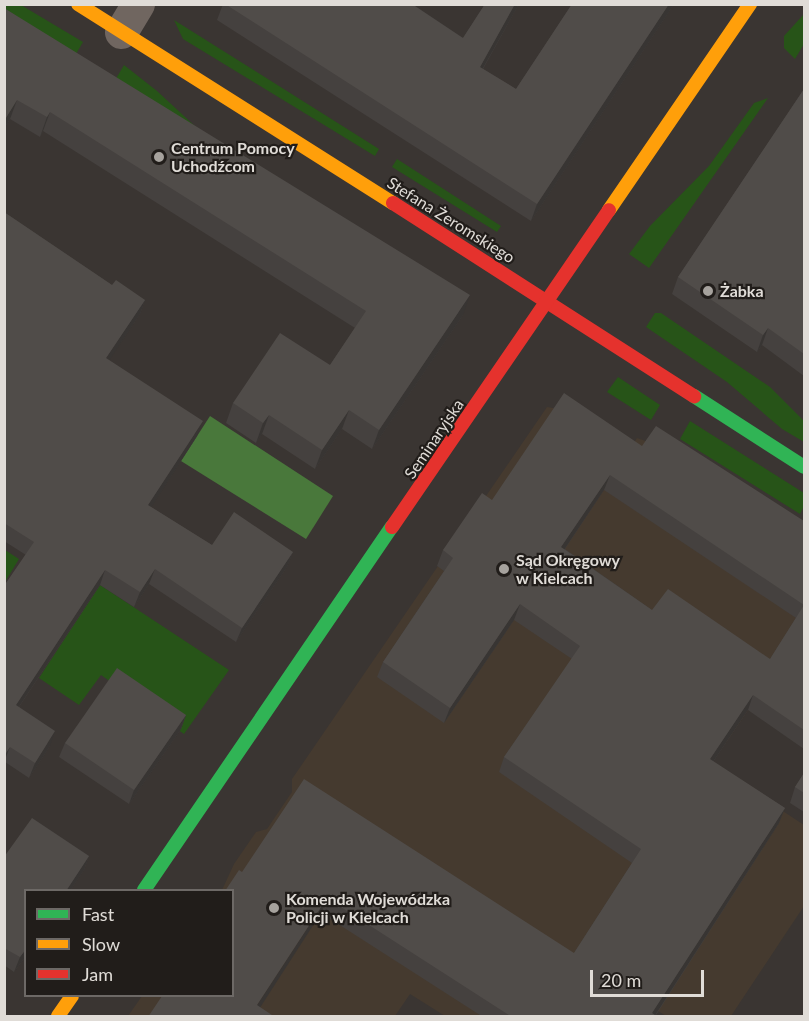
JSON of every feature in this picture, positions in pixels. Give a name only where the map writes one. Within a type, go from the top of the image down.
[{"type":"street","name":"Stefana Żeromskiego","points":[[78,4],[804,467]]},
{"type":"street","points":[[121,32],[138,4]]},
{"type":"street","name":"Seminaryjska","points":[[145,889],[750,4]]},
{"type":"street","points":[[58,1017],[71,997]]},
{"type":"shaded area","points":[[547,407],[559,409],[632,446],[637,438],[654,444],[804,612],[770,678],[728,740],[721,749],[703,758],[804,825],[804,906],[731,1016],[666,1016],[639,999],[628,1016],[445,1016],[410,994],[395,1016],[128,1016],[141,997],[234,997],[234,889],[222,889],[234,864],[256,832],[267,829],[292,792],[292,779]]},
{"type":"green space","points":[[4,5],[21,5],[83,42],[76,54],[5,10]]},
{"type":"green space","points":[[804,14],[804,44],[795,59],[784,48],[784,36]]},
{"type":"green space","points":[[174,20],[379,149],[375,156],[183,39]]},
{"type":"green space","points":[[124,65],[157,91],[210,140],[114,82]]},
{"type":"green space","points":[[768,98],[649,268],[629,254],[650,226],[709,166],[754,103]]},
{"type":"green space","points":[[397,159],[501,226],[497,232],[392,167]]},
{"type":"green space","points":[[655,313],[661,313],[770,387],[804,421],[804,442],[782,429],[727,382],[646,327]]},
{"type":"green space","points":[[618,377],[660,405],[651,420],[607,392]]},
{"type":"green space","points":[[210,416],[333,496],[306,539],[181,461]]},
{"type":"green space","points":[[690,421],[804,493],[804,506],[800,514],[680,439]]},
{"type":"green space","points":[[5,550],[19,559],[5,582]]},
{"type":"green space","points":[[100,585],[229,670],[184,734],[101,675],[79,705],[39,678]]},
{"type":"building","points":[[225,4],[343,4],[345,6],[346,4],[412,4],[463,38],[485,4],[515,4],[480,67],[516,89],[572,4],[669,4],[537,204]]},
{"type":"building","points":[[4,8],[470,295],[379,430],[349,410],[322,450],[269,415],[263,423],[233,403],[280,333],[330,365],[366,311],[50,112],[47,117],[17,100],[4,121]]},
{"type":"building","points":[[804,89],[804,354],[768,328],[763,335],[678,277]]},
{"type":"building","points":[[4,212],[112,285],[116,280],[145,300],[106,358],[203,421],[148,505],[212,545],[234,512],[293,552],[242,628],[155,569],[140,592],[105,570],[16,705],[55,731],[35,763],[10,747],[4,756],[4,586],[34,542],[4,523]]},
{"type":"building","points":[[564,393],[642,446],[656,426],[804,521],[804,605],[804,730],[753,695],[710,759],[785,808],[652,1013],[658,1017],[512,1017],[327,898],[257,1005],[275,1017],[148,1017],[161,997],[234,997],[234,889],[226,889],[239,870],[242,872],[304,779],[574,953],[641,849],[504,757],[580,646],[520,604],[450,708],[383,662],[453,558],[443,550],[482,493],[492,500]],"holes":[[[610,475],[804,605],[770,659],[668,589],[652,610],[561,547]]]},
{"type":"building","points":[[117,668],[186,715],[134,790],[65,743]]},
{"type":"building","points":[[804,773],[804,793],[795,787]]},
{"type":"building","points":[[32,818],[89,856],[67,889],[24,889],[24,952],[20,957],[4,948],[4,857]]},
{"type":"traffic: fast","points":[[694,396],[804,467]]},
{"type":"traffic: fast","points":[[145,889],[392,527]]},
{"type":"traffic: slow","points":[[78,4],[393,203]]},
{"type":"traffic: slow","points":[[609,210],[750,4]]},
{"type":"traffic: slow","points":[[58,1016],[71,997]]},
{"type":"traffic: jam","points":[[393,203],[694,396]]},
{"type":"traffic: jam","points":[[392,527],[609,210]]},
{"type":"place","name":"Centrum Pomocy Uchodźcom","points":[[159,157]]},
{"type":"place","name":"Żabka","points":[[708,291]]},
{"type":"place","name":"Sąd Okręgowy w Kielcach","points":[[504,569]]},
{"type":"place","name":"Komenda Wojewódzka Policji w Kielcach","points":[[274,908]]}]
